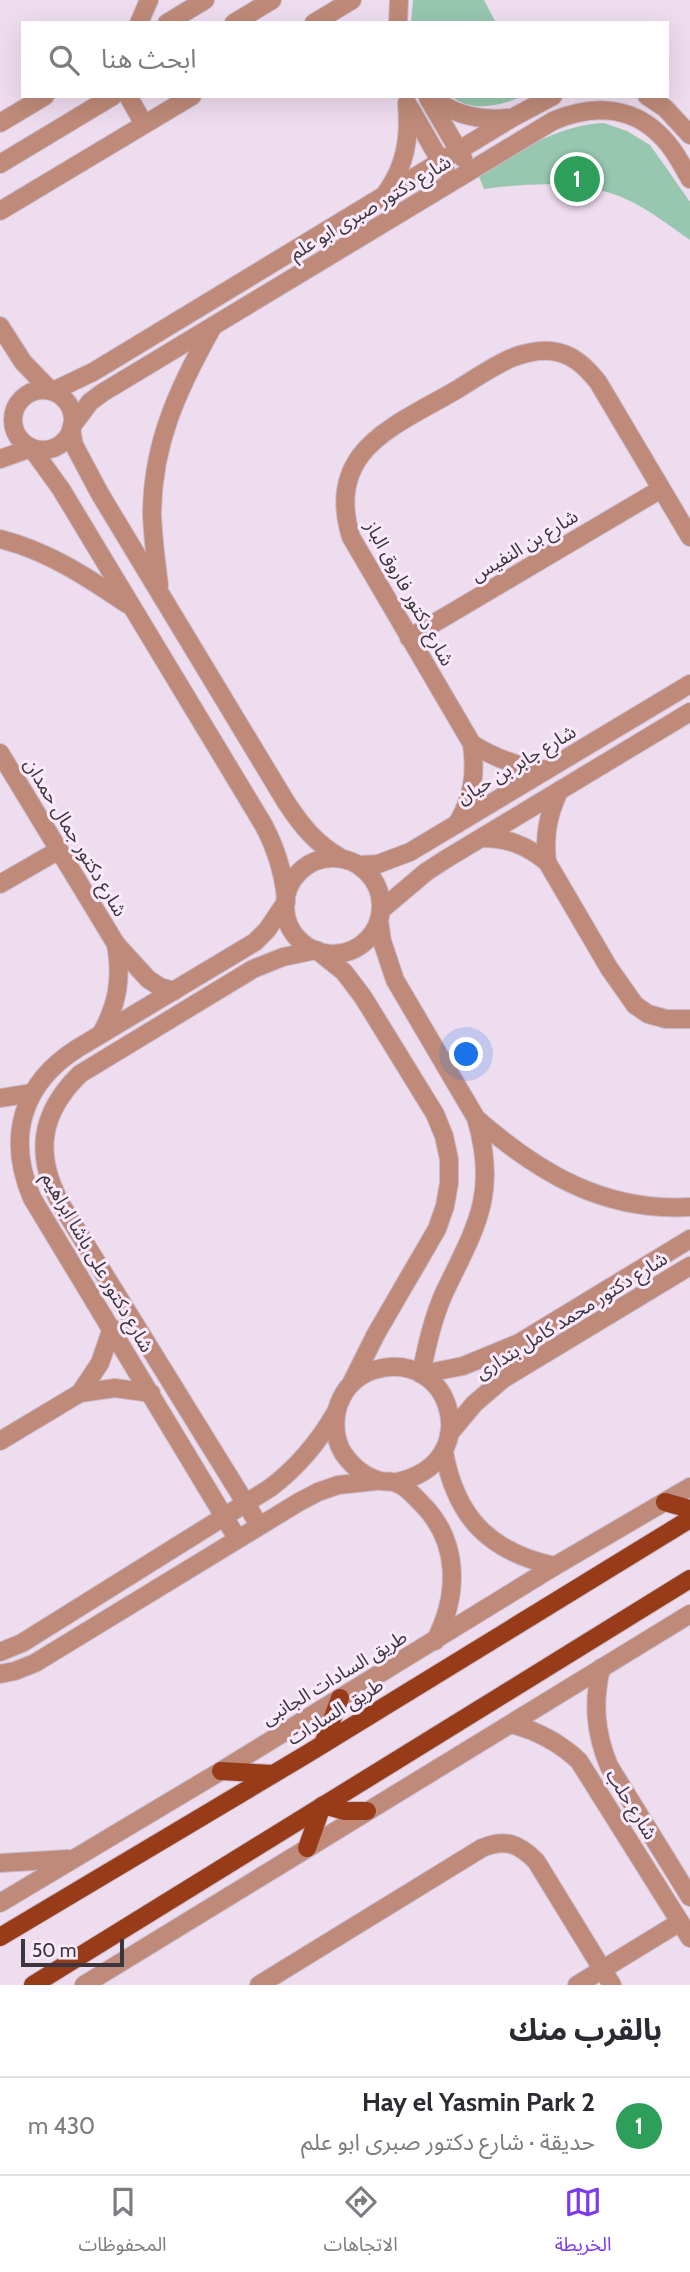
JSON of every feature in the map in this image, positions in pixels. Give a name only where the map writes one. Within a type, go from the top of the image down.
[{"type":"main road","points":[[665,1502],[690,1509]]},
{"type":"main road","name":"طريق السادات","points":[[0,1937],[323,1744],[690,1519]]},
{"type":"main road","points":[[33,1985],[52,1979],[323,1806],[690,1579]]},
{"type":"main road","points":[[323,1744],[340,1698]]},
{"type":"main road","points":[[221,1771],[273,1774]]},
{"type":"main road","points":[[323,1806],[345,1811],[367,1811]]},
{"type":"main road","points":[[307,1848],[323,1806]]},
{"type":"street","points":[[140,21],[149,0]]},
{"type":"street","points":[[170,21],[205,0]]},
{"type":"street","points":[[237,21],[272,0]]},
{"type":"street","points":[[317,21],[352,0]]},
{"type":"street","points":[[398,21],[399,0]]},
{"type":"street","points":[[0,123],[42,98]]},
{"type":"street","points":[[0,164],[110,98]]},
{"type":"street","points":[[129,98],[144,124]]},
{"type":"street","points":[[0,211],[189,98]]},
{"type":"street","points":[[430,98],[470,170]]},
{"type":"street","points":[[432,98],[456,112],[474,118],[512,118]]},
{"type":"street","name":"شارع دكتور صبرى ابو علم","points":[[52,391],[93,372],[458,150],[549,98]]},
{"type":"street","points":[[650,98],[665,108],[690,135]]},
{"type":"street","points":[[405,100],[452,182]]},
{"type":"street","points":[[383,196],[395,180],[405,153],[409,123],[405,100]]},
{"type":"street","name":"شارع دكتور صبرى ابو علم","points":[[72,428],[90,402],[102,393],[470,170],[571,113],[590,109],[609,110],[628,114],[645,123],[673,150],[690,179]]},
{"type":"street","points":[[159,592],[152,515],[159,451],[178,390],[214,325]]},
{"type":"street","points":[[0,326],[23,362],[52,391],[61,396],[71,409],[74,445],[85,469],[298,820],[324,849],[359,866],[369,874],[376,885],[380,897],[382,941],[395,980],[476,1118],[486,1165],[481,1213],[435,1317],[422,1374]]},
{"type":"street","name":"شارع دكتور فاروق الباز","points":[[457,824],[468,806],[474,786],[472,744],[351,537],[344,504],[351,471],[360,456],[371,443],[389,430],[513,357],[552,351],[570,356],[586,367],[598,382],[690,537]]},
{"type":"street","points":[[8,421],[21,398],[30,392],[52,391]]},
{"type":"street","points":[[0,397],[8,421],[17,436],[31,448],[61,489],[271,839],[282,867],[290,926],[305,944],[344,972],[363,996],[435,1114],[449,1159],[449,1183],[437,1229],[376,1334],[336,1412],[307,1454],[290,1473],[225,1517],[22,1643],[0,1652]]},
{"type":"street","points":[[0,460],[31,448],[52,449],[67,438],[72,428]]},
{"type":"street","name":"شارع بن النفيس","points":[[409,638],[661,489]]},
{"type":"street","points":[[0,539],[51,556],[132,607]]},
{"type":"street","name":"شارع جابر بن حيان","points":[[359,866],[395,859],[690,684]]},
{"type":"street","points":[[317,951],[343,953],[366,941],[374,931],[380,915],[426,872],[690,712]]},
{"type":"street","points":[[472,744],[507,763],[547,770]]},
{"type":"street","name":"شارع دكتور جمال حمدان","points":[[0,753],[116,944],[148,979],[160,987],[174,991]]},
{"type":"street","points":[[547,862],[547,826],[559,791]]},
{"type":"street","points":[[481,838],[517,842],[533,850],[547,862],[609,968],[635,1005],[648,1014],[666,1019],[690,1019]]},
{"type":"street","points":[[0,884],[59,850]]},
{"type":"street","points":[[286,900],[296,875],[306,867],[329,858],[341,858]]},
{"type":"street","name":"شارع دكتور على باشا ابراهيم","points":[[237,1538],[32,1198],[24,1180],[19,1142],[23,1117],[32,1093],[52,1067],[65,1056],[255,942],[267,930],[286,900]]},
{"type":"street","name":"شارع دكتور جمال حمدان","points":[[100,1035],[117,1000],[120,962],[116,944]]},
{"type":"street","name":"شارع دكتور على باشا ابراهيم","points":[[259,1525],[51,1187],[45,1166],[44,1144],[54,1105],[65,1088],[80,1074],[260,966],[283,957],[317,951]]},
{"type":"street","points":[[0,1098],[32,1093]]},
{"type":"street","points":[[476,1118],[510,1148],[568,1183],[634,1205],[690,1207]]},
{"type":"street","points":[[19,1142],[44,1144]]},
{"type":"street","name":"شارع دكتور محمد كامل بندارى","points":[[422,1374],[463,1366],[501,1352],[690,1239]]},
{"type":"street","name":"شارع دكتور محمد كامل بندارى","points":[[449,1434],[474,1404],[503,1379],[690,1266]]},
{"type":"street","points":[[80,1393],[100,1363],[112,1328]]},
{"type":"street","points":[[352,1383],[367,1372],[385,1366],[404,1367],[422,1374],[436,1386],[445,1400],[450,1417],[444,1452],[449,1478],[459,1502],[474,1523],[510,1552],[555,1566]]},
{"type":"street","points":[[3,1433],[80,1393],[116,1388],[151,1393]]},
{"type":"street","points":[[336,1412],[335,1430],[340,1448],[350,1463],[363,1474],[388,1481],[412,1493],[431,1515],[445,1540],[453,1581],[450,1602],[435,1641]]},
{"type":"street","points":[[0,1674],[35,1663],[237,1538],[317,1492],[338,1485],[410,1479],[423,1473],[444,1452]]},
{"type":"street","name":"طريق السادات الجانبى","points":[[0,1903],[690,1487]]},
{"type":"street","points":[[84,1985],[690,1614]]},
{"type":"street","name":"شارع حلب","points":[[601,1668],[595,1708],[601,1747],[609,1766],[690,1897]]},
{"type":"street","name":"شارع حلب","points":[[511,1724],[548,1737],[579,1761],[690,1938]]},
{"type":"street","points":[[259,1985],[495,1842],[523,1848],[536,1861],[607,1977]]},
{"type":"street","points":[[0,1863],[71,1859]]},
{"type":"street","points":[[578,1985],[607,1977],[680,1922]]},
{"type":"green space","points":[[413,0],[484,0],[495,21],[411,21]]},
{"type":"green space","points":[[454,98],[518,98],[486,106],[468,105]]},
{"type":"green space","points":[[604,123],[627,131],[650,145],[690,202],[690,240],[638,205],[595,189],[539,184],[484,189],[478,174],[508,157],[554,134]]},
{"type":"place","name":"Hay el Yasmin Park 2","points":[[577,179]]}]
